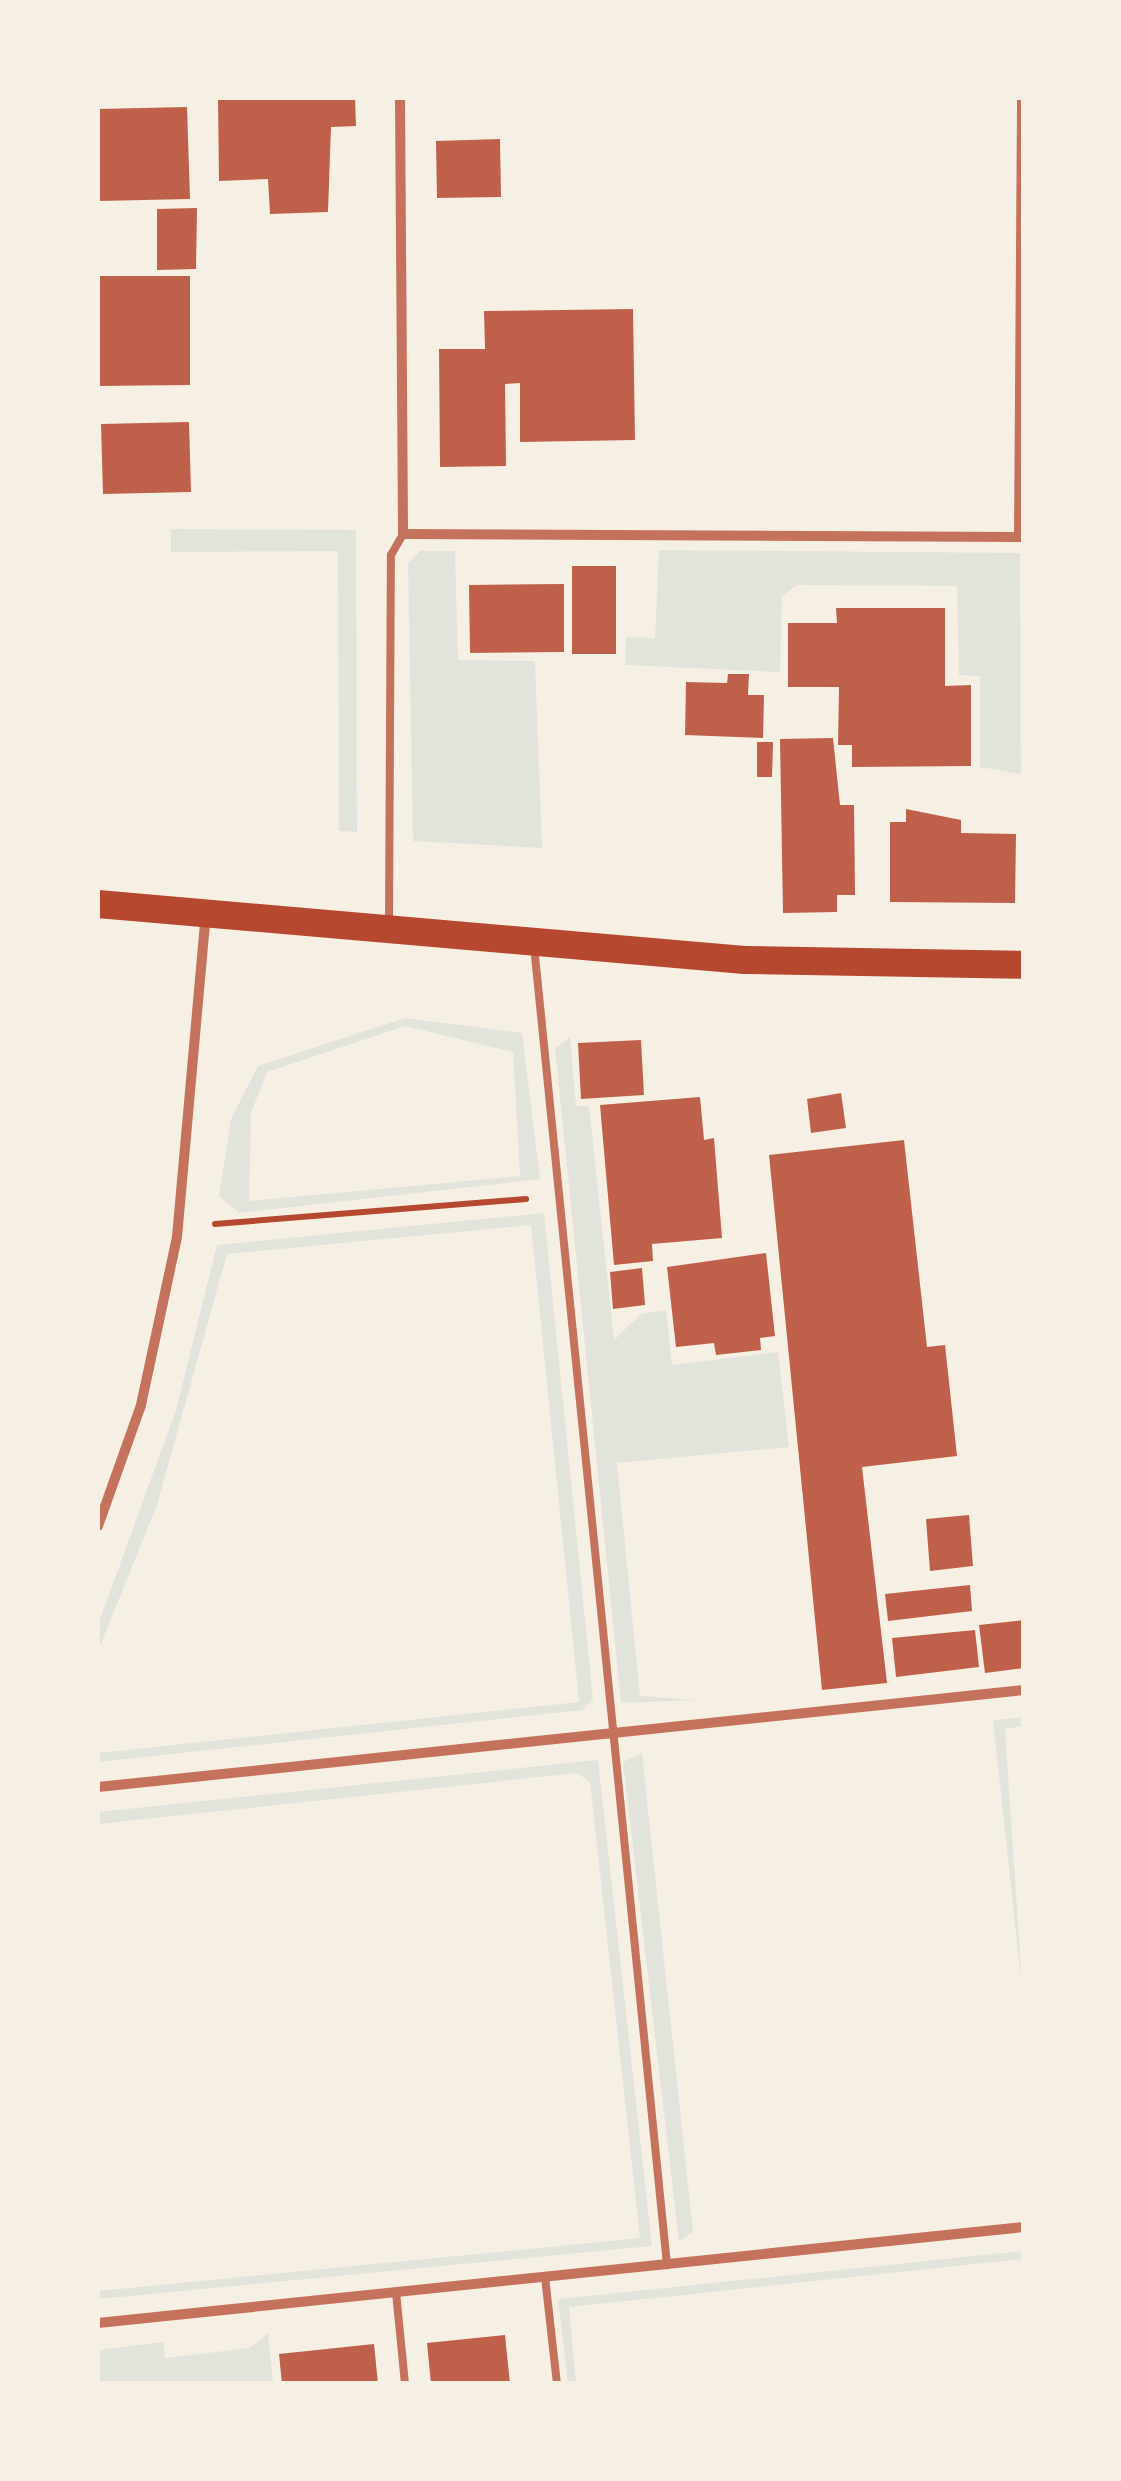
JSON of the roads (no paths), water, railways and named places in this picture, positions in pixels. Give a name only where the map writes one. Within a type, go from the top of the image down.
[{"type":"highway","points":[[98,904],[534,944],[1024,965]]},
{"type":"street","points":[[400,98],[403,534],[1021,536],[1022,98]]},
{"type":"street","points":[[98,1526],[140,1405],[180,1217],[206,914]]},
{"type":"street","points":[[98,1786],[1024,1690]]},
{"type":"street","points":[[98,2323],[1024,2228]]},
{"type":"lane","points":[[389,932],[390,555],[403,534]]},
{"type":"lane","points":[[534,944],[607,1732],[667,2265]]},
{"type":"lane","points":[[545,2276],[557,2384]]},
{"type":"lane","points":[[396,2292],[406,2384]]}]
